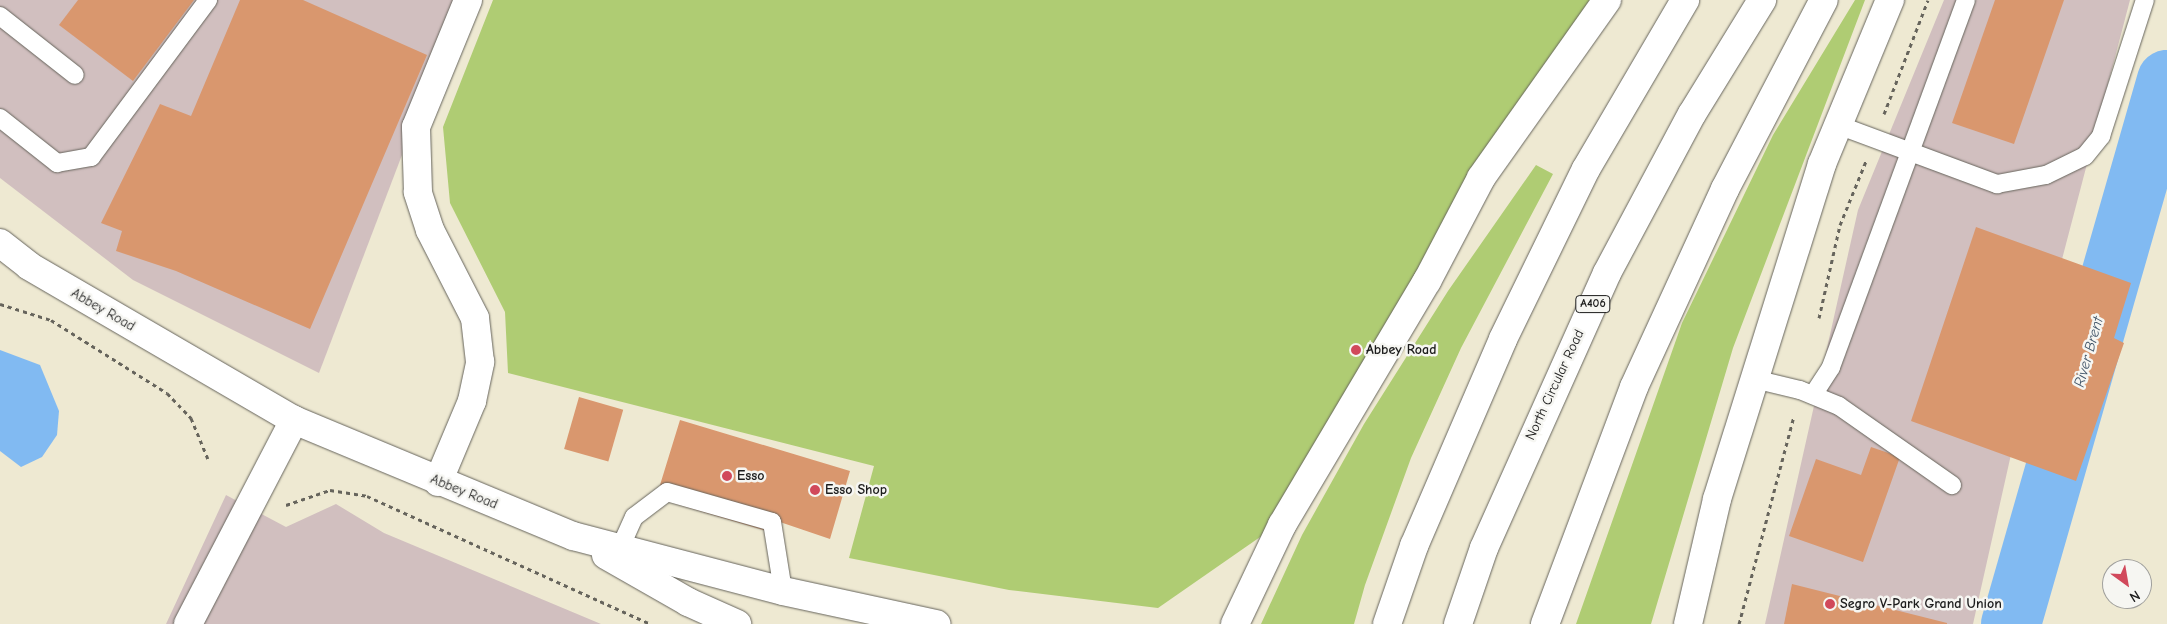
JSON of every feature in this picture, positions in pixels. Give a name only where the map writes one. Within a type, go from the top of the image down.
[{"type":"main road","points":[[438,482],[472,402],[480,362],[475,318],[430,230],[418,192],[416,127],[468,0]]},
{"type":"main road","points":[[1235,624],[1282,525],[1426,281],[1481,178],[1607,0]]},
{"type":"main road","points":[[1387,624],[1421,528],[1503,339],[1586,169],[1685,0]]},
{"type":"main road","name":"North Circular Road","points":[[1458,624],[1499,512],[1607,272],[1692,114],[1762,0]]},
{"type":"main road","points":[[1545,624],[1634,387],[1726,189],[1824,0]]},
{"type":"main road","points":[[1688,624],[1717,499],[1822,164],[1890,0]]},
{"type":"main road","name":"Abbey Road","points":[[0,243],[29,266],[294,420],[438,482],[616,554]]},
{"type":"main road","name":"Abbey Road","points":[[0,264],[29,266]]},
{"type":"main road","points":[[188,624],[294,420]]},
{"type":"main road","points":[[616,554],[936,624]]},
{"type":"main road","points":[[616,554],[688,602],[737,624]]},
{"type":"main road","points":[[1212,624],[1248,595]]},
{"type":"lane","points":[[2,119],[57,163],[91,157],[208,0]]},
{"type":"lane","points":[[1813,395],[1831,367],[1908,153],[1926,114],[1966,0]]},
{"type":"lane","points":[[1838,125],[1908,153],[1997,184],[2046,175],[2085,156],[2101,136],[2145,0]]},
{"type":"lane","points":[[0,16],[75,75]]},
{"type":"lane","points":[[1754,379],[1813,395],[1839,406],[1952,485]]},
{"type":"lane","points":[[616,554],[634,518],[667,492],[772,522],[783,591]]},
{"type":"path","points":[[0,304],[17,307],[51,320],[167,393],[191,418],[208,459]]},
{"type":"path","points":[[286,505],[330,490],[367,496],[650,624]]},
{"type":"shaded area","points":[[0,0],[461,0],[319,373],[133,280],[0,178]]},
{"type":"shaded area","points":[[1944,0],[2130,0],[2012,450],[1973,624],[1765,624],[1858,210]]},
{"type":"shaded area","points":[[226,495],[286,527],[336,504],[384,533],[601,624],[166,624]]},
{"type":"green space","points":[[493,0],[1607,0],[1279,524],[1158,608],[1009,590],[849,558],[874,466],[508,373],[505,312],[450,203],[443,127]]},
{"type":"green space","points":[[1855,0],[1865,0],[1733,348],[1651,624],[1576,624],[1682,323],[1773,135]]},
{"type":"green space","points":[[1536,165],[1553,174],[1461,348],[1411,458],[1365,585],[1354,624],[1261,624],[1302,535],[1364,424],[1448,291]]},
{"type":"water","points":[[0,350],[40,365],[59,411],[57,435],[42,457],[21,467],[0,451]]},
{"type":"building","points":[[78,0],[194,0],[133,81],[59,25]]},
{"type":"building","points":[[240,0],[303,0],[427,55],[310,329],[176,271],[116,251],[122,231],[101,223],[160,104],[191,116]]},
{"type":"building","points":[[1995,0],[2064,0],[2014,144],[1952,123]]},
{"type":"building","points":[[1976,227],[2131,283],[2114,338],[2124,343],[2076,481],[1911,421]]},
{"type":"building","points":[[579,397],[623,410],[608,462],[564,449]]},
{"type":"building","name":"Esso","points":[[680,420],[850,471],[830,539],[777,521],[773,533],[656,498]]},
{"type":"building","points":[[1871,447],[1900,457],[1863,562],[1789,536],[1816,459],[1861,475]]},
{"type":"building","name":"Segro V-Park Grand Union","points":[[1792,584],[1947,623],[1947,624],[1784,624]]},
{"type":"waterway","name":"River Brent","points":[[2011,624],[2167,80]]},
{"type":"place","name":"Abbey Road","points":[[1356,350]]},
{"type":"place","name":"Esso","points":[[727,476]]},
{"type":"place","name":"Esso Shop","points":[[815,490]]},
{"type":"place","name":"Segro V-Park Grand Union","points":[[1830,604]]}]
